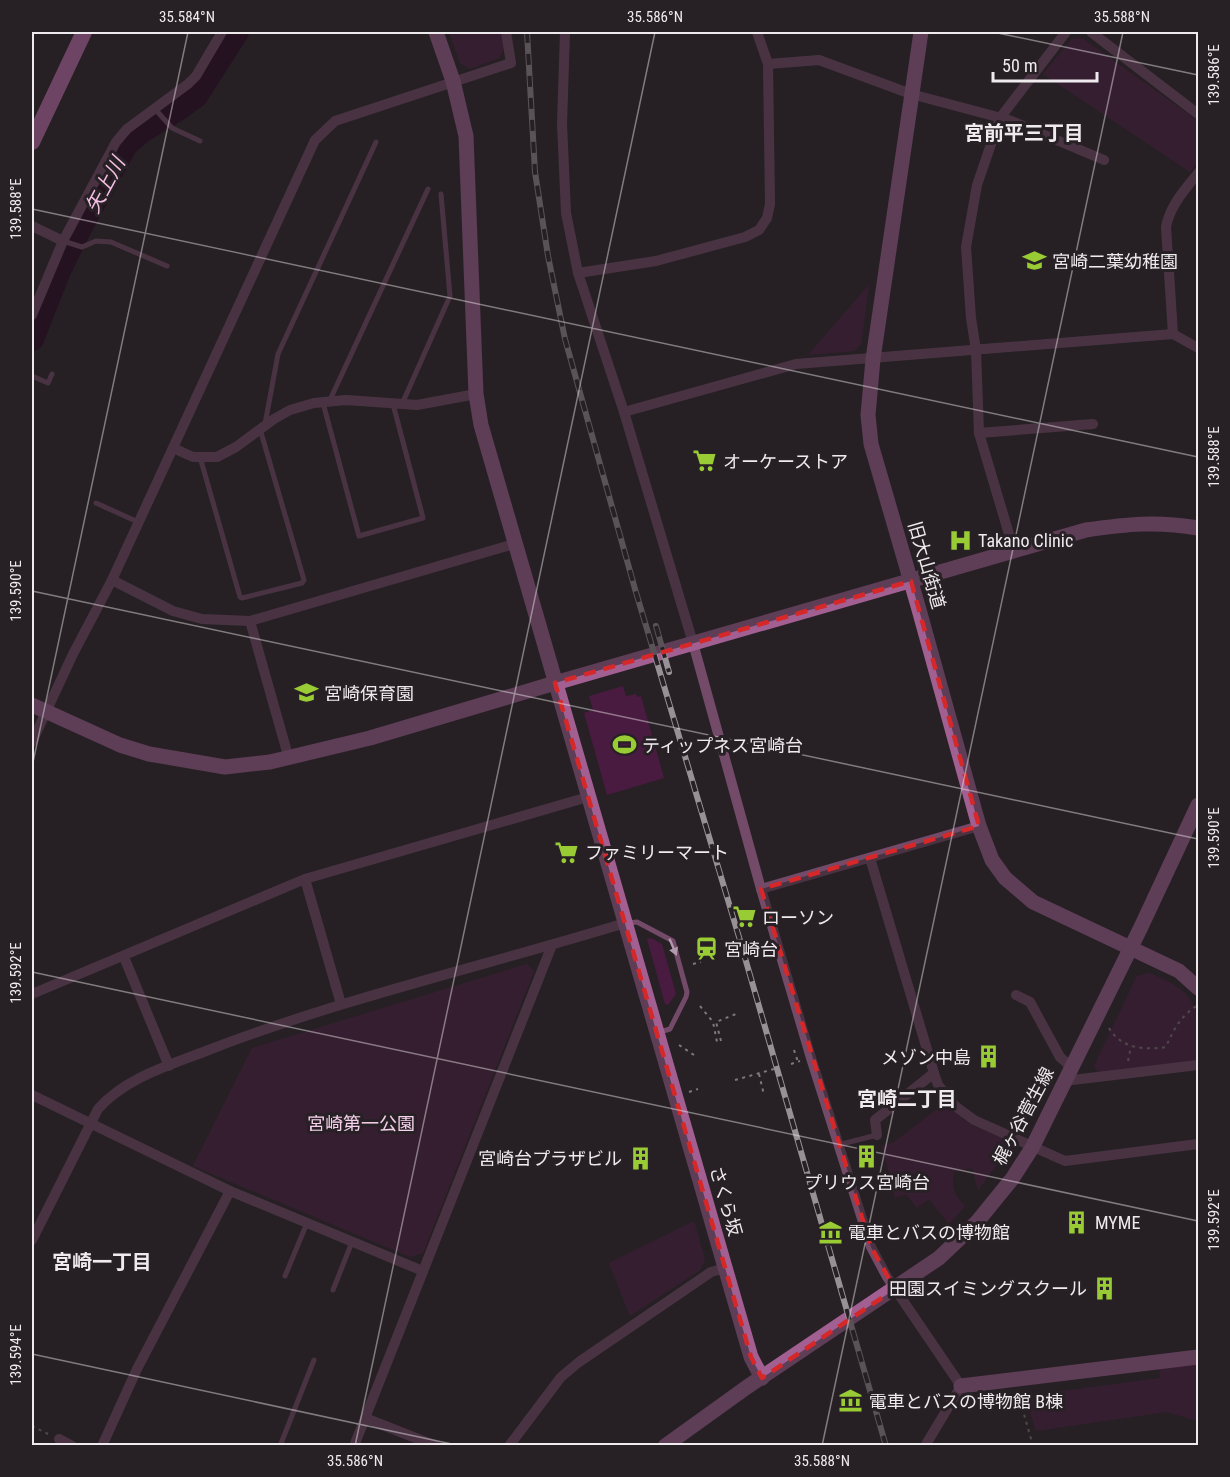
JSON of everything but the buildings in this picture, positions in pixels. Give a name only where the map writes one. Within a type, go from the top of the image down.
[{"type":"main road","points":[[32,142],[84,32]]},
{"type":"street","points":[[32,315],[63,241],[116,142],[127,129],[178,94],[196,76],[222,32]]},
{"type":"street","name":"さくら坂","points":[[436,32],[453,81],[466,136],[476,394],[481,425],[751,1357],[762,1378]]},
{"type":"street","points":[[32,742],[39,708],[73,654],[112,580],[315,140],[335,122],[511,63],[506,32]]},
{"type":"street","points":[[566,32],[562,124],[566,213],[578,273],[624,412],[693,643],[761,889],[871,1247],[895,1289],[961,1386]]},
{"type":"street","points":[[578,273],[656,261],[745,237],[759,230],[767,218],[770,204],[768,64],[757,32]]},
{"type":"street","name":"旧大山街道","points":[[921,32],[873,359],[868,415],[871,444],[979,826],[992,860],[1005,879],[1033,902],[1179,971],[1198,988]]},
{"type":"street","points":[[1014,551],[979,433],[976,350],[971,318],[966,247],[977,185],[1000,118],[1066,32]]},
{"type":"street","points":[[1091,32],[1198,114]]},
{"type":"street","points":[[768,64],[819,60],[911,94],[1000,118],[1104,160]]},
{"type":"street","points":[[1173,334],[1166,227],[1168,214],[1198,173]]},
{"type":"street","points":[[32,226],[63,241]]},
{"type":"street","points":[[624,412],[796,364],[1173,334],[1198,348]]},
{"type":"street","points":[[173,448],[193,457],[217,457],[236,447],[290,410],[326,402],[366,401],[417,405],[476,394]]},
{"type":"street","points":[[979,433],[1094,424]]},
{"type":"street","points":[[39,708],[120,745],[171,759],[225,766],[270,762],[370,738],[555,682],[1086,530],[1136,523],[1176,524],[1198,528]]},
{"type":"street","points":[[112,580],[173,611],[202,619],[250,621],[514,544]]},
{"type":"street","points":[[250,621],[289,759]]},
{"type":"street","points":[[32,994],[305,879],[588,797]]},
{"type":"street","name":"梶ヶ谷菅生線","points":[[665,1446],[939,1258],[977,1222],[1012,1179],[1032,1148],[1198,805]]},
{"type":"street","points":[[761,889],[979,826]]},
{"type":"street","points":[[870,858],[938,1085],[955,1106],[974,1120],[1065,1161],[1198,1144]]},
{"type":"street","points":[[305,879],[341,1004]]},
{"type":"street","points":[[32,1240],[98,1109],[123,1087],[169,1065],[256,1032],[341,1004],[625,923]]},
{"type":"street","points":[[354,1446],[552,945]]},
{"type":"street","points":[[124,957],[169,1065]]},
{"type":"street","points":[[1016,995],[1030,1002],[1060,1058],[1071,1067]]},
{"type":"street","points":[[1064,1081],[1198,1065]]},
{"type":"street","points":[[877,1135],[875,1120],[934,1073]]},
{"type":"street","points":[[32,1095],[230,1191],[423,1271]]},
{"type":"street","points":[[102,1446],[137,1369],[230,1191]]},
{"type":"street","points":[[509,1446],[561,1377],[579,1362],[711,1272],[725,1268]]},
{"type":"street","points":[[961,1386],[1198,1357]]},
{"type":"street","points":[[925,1446],[961,1386]]},
{"type":"street","points":[[365,1418],[436,1446]]},
{"type":"street","points":[[59,1439],[72,1446]]},
{"type":"lane","points":[[155,109],[172,128],[200,141]]},
{"type":"lane","points":[[200,457],[240,597],[302,583],[304,580],[263,428],[278,354],[376,142]]},
{"type":"lane","points":[[428,189],[326,402],[359,536],[423,518],[398,404],[450,296],[441,194]]},
{"type":"lane","points":[[63,241],[82,247],[96,241],[111,242],[167,266]]},
{"type":"lane","points":[[32,376],[48,383],[52,374]]},
{"type":"lane","points":[[96,503],[139,522]]},
{"type":"lane","points":[[625,923],[638,922],[673,941],[687,992],[670,1029],[657,1033]]},
{"type":"lane","points":[[838,1145],[877,1135]]},
{"type":"lane","points":[[285,1276],[307,1223]]},
{"type":"lane","points":[[333,1290],[352,1242]]},
{"type":"lane","points":[[280,1446],[314,1360]]},
{"type":"path","points":[[693,964],[701,962]]},
{"type":"path","points":[[1109,1028],[1115,1038],[1131,1046],[1166,1047],[1183,1016],[1198,1005]]},
{"type":"path","points":[[700,1006],[713,1022],[719,1041],[716,1022],[736,1014]]},
{"type":"path","points":[[679,1045],[697,1057]]},
{"type":"path","points":[[1129,1051],[1131,1046]]},
{"type":"path","points":[[794,1050],[798,1062]]},
{"type":"path","points":[[750,1068],[752,1075]]},
{"type":"path","points":[[735,1080],[774,1069]]},
{"type":"path","points":[[758,1073],[764,1095]]},
{"type":"path","points":[[687,1093],[698,1089]]},
{"type":"path","points":[[1015,1380],[1033,1446]]},
{"type":"path","points":[[32,1426],[59,1439]]},
{"type":"highlighted area","points":[[911,581],[979,826],[761,889],[871,1247],[895,1289],[762,1378],[751,1357],[555,683]]},
{"type":"green space","points":[[449,32],[502,32],[504,48],[499,58],[470,69],[460,63]]},
{"type":"green space","points":[[1082,38],[1198,121],[1198,162],[1190,172],[1043,74],[1072,39]]},
{"type":"green space","points":[[869,285],[861,344],[854,351],[808,355]]},
{"type":"green space","name":"ティップネス宮崎台","points":[[623,686],[626,696],[636,694],[637,697],[641,696],[664,778],[607,795],[584,713],[593,710],[589,696]]},
{"type":"green space","points":[[651,938],[662,944],[676,994],[668,1005],[665,1004],[647,939]]},
{"type":"green space","name":"宮崎第一公園","points":[[527,964],[534,971],[423,1253],[410,1257],[193,1166],[252,1048]]},
{"type":"green space","points":[[1149,973],[1179,988],[1188,996],[1193,1005],[1198,1028],[1198,1061],[1098,1072],[1094,1066],[1137,976]]},
{"type":"green space","points":[[944,1104],[971,1125],[1007,1140],[1008,1149],[978,1190],[972,1168],[954,1172],[954,1191],[965,1206],[949,1224],[929,1199],[917,1208],[906,1194],[895,1198],[882,1146],[894,1142]]},
{"type":"green space","points":[[694,1221],[705,1259],[700,1270],[630,1316],[609,1263]]},
{"type":"green space","points":[[1196,1363],[1198,1421],[1166,1412],[1036,1431],[1025,1396],[1160,1378],[1159,1367]]},
{"type":"waterway","name":"矢上川","points":[[32,339],[59,271],[126,145],[142,131],[196,96],[237,32]]},
{"type":"railway","points":[[527,32],[535,172],[548,256],[565,339],[635,589],[739,937],[886,1446]]},
{"type":"railway","points":[[656,626],[669,672]]},
{"type":"place","name":"宮崎二葉幼稚園","points":[[1034,261]]},
{"type":"place","name":"オーケーストア","points":[[705,461]]},
{"type":"place","name":"Takano Clinic","points":[[960,540]]},
{"type":"place","name":"宮崎保育園","points":[[306,693]]},
{"type":"place","name":"ティップネス宮崎台","points":[[624,745]]},
{"type":"place","name":"ファミリーマート","points":[[567,852]]},
{"type":"place","name":"ローソン","points":[[744,917]]},
{"type":"place","name":"宮崎台","points":[[706,949]]},
{"type":"place","name":"メゾン中島","points":[[989,1057]]},
{"type":"place","name":"プリウス宮崎台","points":[[867,1156]]},
{"type":"place","name":"宮崎台プラザビル","points":[[640,1158]]},
{"type":"place","name":"MYME","points":[[1077,1222]]},
{"type":"place","name":"電車とバスの博物館","points":[[830,1232]]},
{"type":"place","name":"田園スイミングスクール","points":[[1105,1288]]},
{"type":"place","name":"電車とバスの博物館 B棟","points":[[851,1401]]},
{"type":"district","name":"宮前平三丁目","points":[[1024,133]]},
{"type":"district","name":"宮崎二丁目","points":[[907,1099]]},
{"type":"district","name":"宮崎一丁目","points":[[102,1262]]}]
